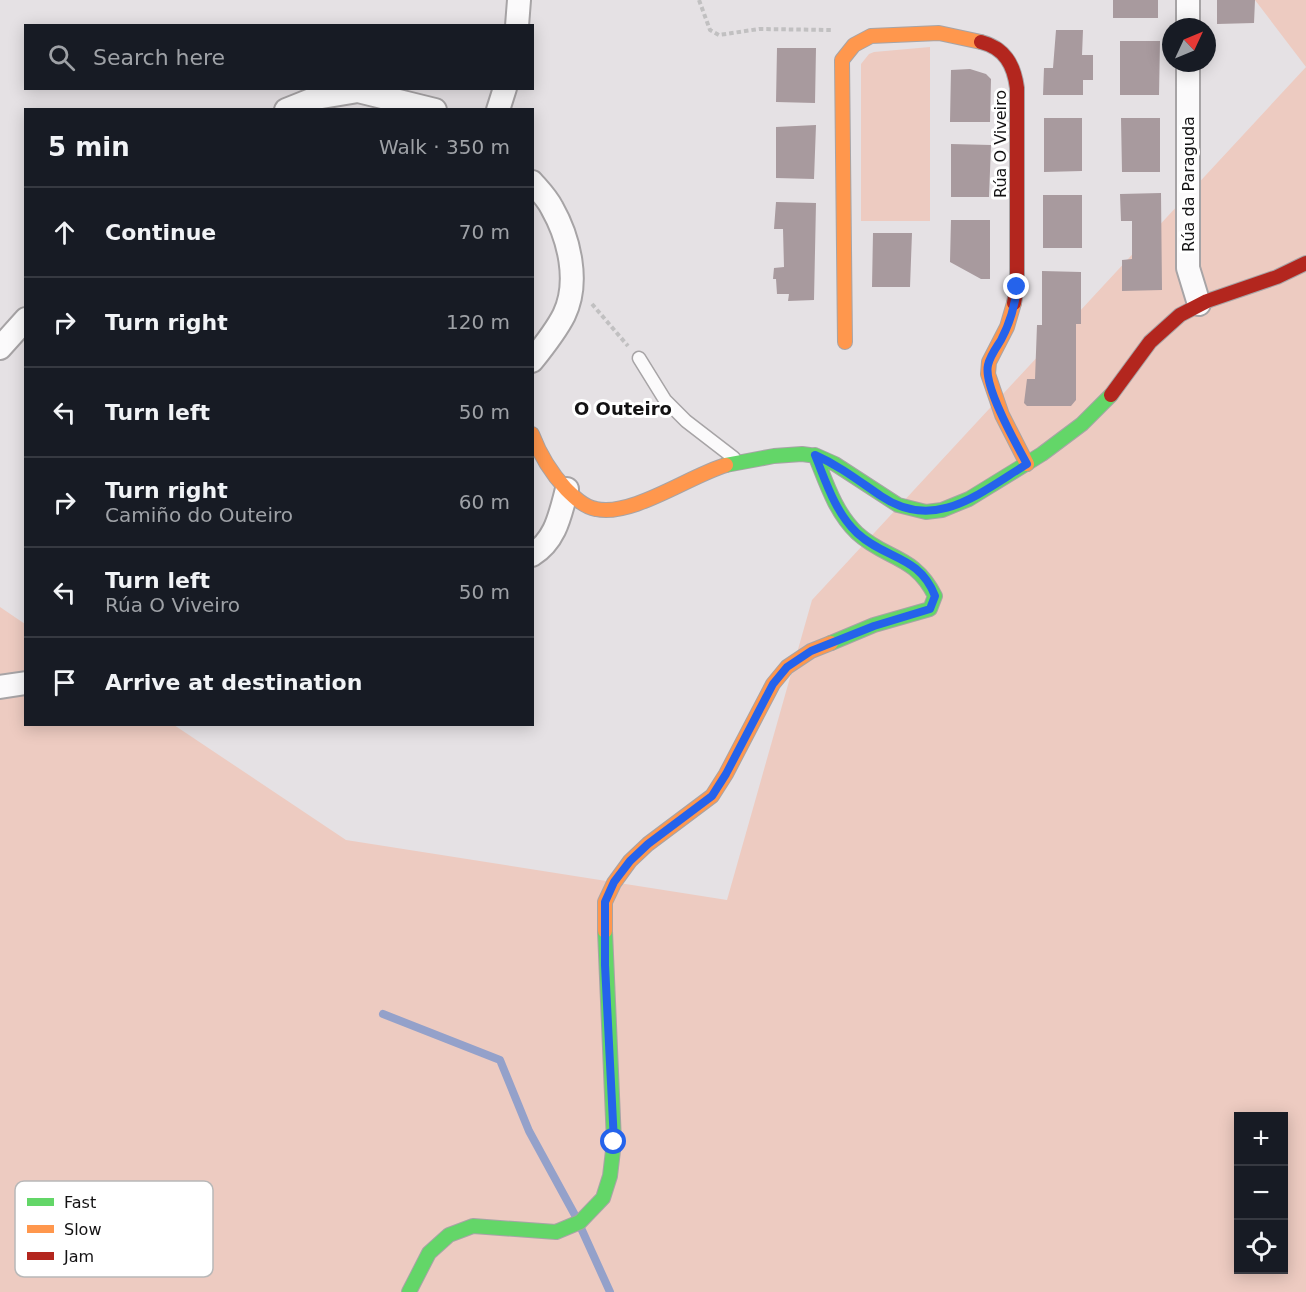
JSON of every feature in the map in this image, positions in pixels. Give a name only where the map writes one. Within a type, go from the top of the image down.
[{"type":"street","points":[[517,24],[519,0]]},
{"type":"street","points":[[1188,0],[1188,18]]},
{"type":"street","name":"Rúa O Viveiro","points":[[852,46],[871,36],[939,33],[985,43],[998,49],[1016,72],[1017,287],[1012,314],[992,353],[987,376],[999,408],[1027,464]]},
{"type":"street","points":[[845,342],[842,60],[852,46]]},
{"type":"street","name":"Rúa da Paraguda","points":[[1188,72],[1188,268],[1199,304]]},
{"type":"street","points":[[499,108],[505,90]]},
{"type":"street","points":[[291,108],[316,98],[358,91],[427,108]]},
{"type":"street","points":[[534,184],[552,207],[567,244],[572,280],[565,313],[550,339],[534,359]]},
{"type":"street","points":[[534,440],[539,454],[558,482],[584,506],[604,510],[622,508],[646,500],[706,471],[762,457],[796,454],[815,455],[836,464],[882,497],[909,510],[935,511],[958,505],[1027,464],[1083,425],[1108,398],[1137,355],[1167,324],[1199,304],[1228,291],[1276,277],[1306,263]]},
{"type":"street","points":[[0,348],[24,321]]},
{"type":"street","points":[[409,1292],[429,1253],[449,1235],[473,1226],[556,1232],[580,1222],[603,1198],[610,1176],[614,1142],[605,965],[605,902],[614,882],[630,861],[648,844],[712,796],[773,684],[787,667],[811,651],[874,626],[930,609],[935,596],[925,576],[912,564],[882,551],[857,533],[837,508],[815,455]]},
{"type":"street","points":[[534,554],[543,549],[550,541],[556,529],[567,489]]},
{"type":"street","points":[[0,687],[24,682]]},
{"type":"lane","points":[[639,358],[665,400],[686,421],[740,463]]},
{"type":"path","points":[[699,0],[710,30],[719,36],[759,29],[842,30],[852,46]]},
{"type":"path","points":[[572,280],[639,358]]},
{"type":"shaded area","points":[[1255,0],[1306,0],[1306,67]]},
{"type":"shaded area","points":[[930,47],[930,221],[861,221],[861,64],[869,54],[874,52]]},
{"type":"shaded area","points":[[1306,67],[1306,1292],[0,1292],[0,607],[24,623],[24,726],[175,726],[346,840],[727,900],[812,600]]},
{"type":"building","points":[[1113,0],[1158,0],[1158,18],[1113,18]]},
{"type":"building","points":[[1217,0],[1255,0],[1254,23],[1217,24]]},
{"type":"building","points":[[1056,30],[1083,30],[1082,55],[1093,55],[1093,80],[1083,80],[1083,95],[1043,95],[1044,68],[1053,68]]},
{"type":"building","points":[[1120,41],[1160,41],[1159,95],[1120,95]]},
{"type":"building","points":[[777,48],[816,48],[815,103],[776,102]]},
{"type":"building","points":[[970,69],[986,74],[991,79],[990,122],[950,122],[951,70]]},
{"type":"building","points":[[1044,118],[1082,118],[1082,171],[1044,172]]},
{"type":"building","points":[[1121,118],[1160,118],[1160,172],[1122,172]]},
{"type":"building","points":[[816,125],[814,179],[776,178],[776,127]]},
{"type":"building","points":[[951,144],[991,145],[989,197],[951,197]]},
{"type":"building","points":[[1161,193],[1162,290],[1122,291],[1122,260],[1132,259],[1132,221],[1121,221],[1120,194]]},
{"type":"building","points":[[1043,195],[1082,195],[1082,248],[1043,248]]},
{"type":"building","points":[[776,202],[816,203],[814,300],[788,301],[789,294],[777,294],[776,279],[773,279],[774,268],[784,267],[783,229],[774,229]]},
{"type":"building","points":[[951,220],[990,220],[990,279],[981,279],[950,262]]},
{"type":"building","points":[[873,233],[912,233],[910,287],[872,287]]},
{"type":"building","points":[[1042,271],[1081,272],[1081,324],[1076,324],[1076,400],[1071,406],[1027,406],[1024,403],[1027,379],[1035,379],[1037,325],[1042,325]]},
{"type":"waterway","points":[[383,1014],[500,1060],[529,1131],[576,1217]]},
{"type":"waterway","points":[[581,1228],[610,1292]]},
{"type":"traffic: fast","points":[[726,465],[774,456],[802,454],[817,456],[835,464],[898,505],[926,512],[942,510],[969,499],[1042,454],[1082,424],[1111,395]]},
{"type":"traffic: fast","points":[[815,455],[832,496],[849,525],[868,542],[918,572],[935,596],[930,609],[874,625],[831,643]]},
{"type":"traffic: fast","points":[[409,1292],[429,1253],[449,1235],[473,1226],[556,1232],[580,1222],[603,1198],[610,1176],[614,1142],[605,931]]},
{"type":"traffic: slow","points":[[845,342],[842,60],[854,45],[871,36],[939,33],[981,42]]},
{"type":"traffic: slow","points":[[1014,303],[1007,327],[989,362],[988,374],[1002,415],[1027,464]]},
{"type":"traffic: slow","points":[[534,438],[546,463],[561,483],[580,501],[596,509],[610,510],[626,507],[726,465]]},
{"type":"traffic: slow","points":[[605,931],[605,902],[614,883],[630,861],[648,844],[712,796],[773,684],[787,667],[811,651],[831,643]]},
{"type":"traffic: jam","points":[[981,42],[996,48],[1007,59],[1011,65],[1017,88],[1017,287],[1014,303]]},
{"type":"traffic: jam","points":[[1111,395],[1150,342],[1180,315],[1207,301],[1277,277],[1306,263]]},
{"type":"district","name":"O Outeiro","points":[[623,409]]},
{"type":"route","points":[[614,1142],[605,965],[605,902],[614,882],[630,861],[648,844],[712,796],[773,684],[787,667],[811,651],[874,626],[930,609],[935,596],[925,576],[912,564],[882,551],[857,533],[837,508],[815,455],[836,464],[882,497],[909,510],[935,511],[958,505],[1027,464],[999,408],[987,376],[992,353],[1012,314],[1017,287]]}]
